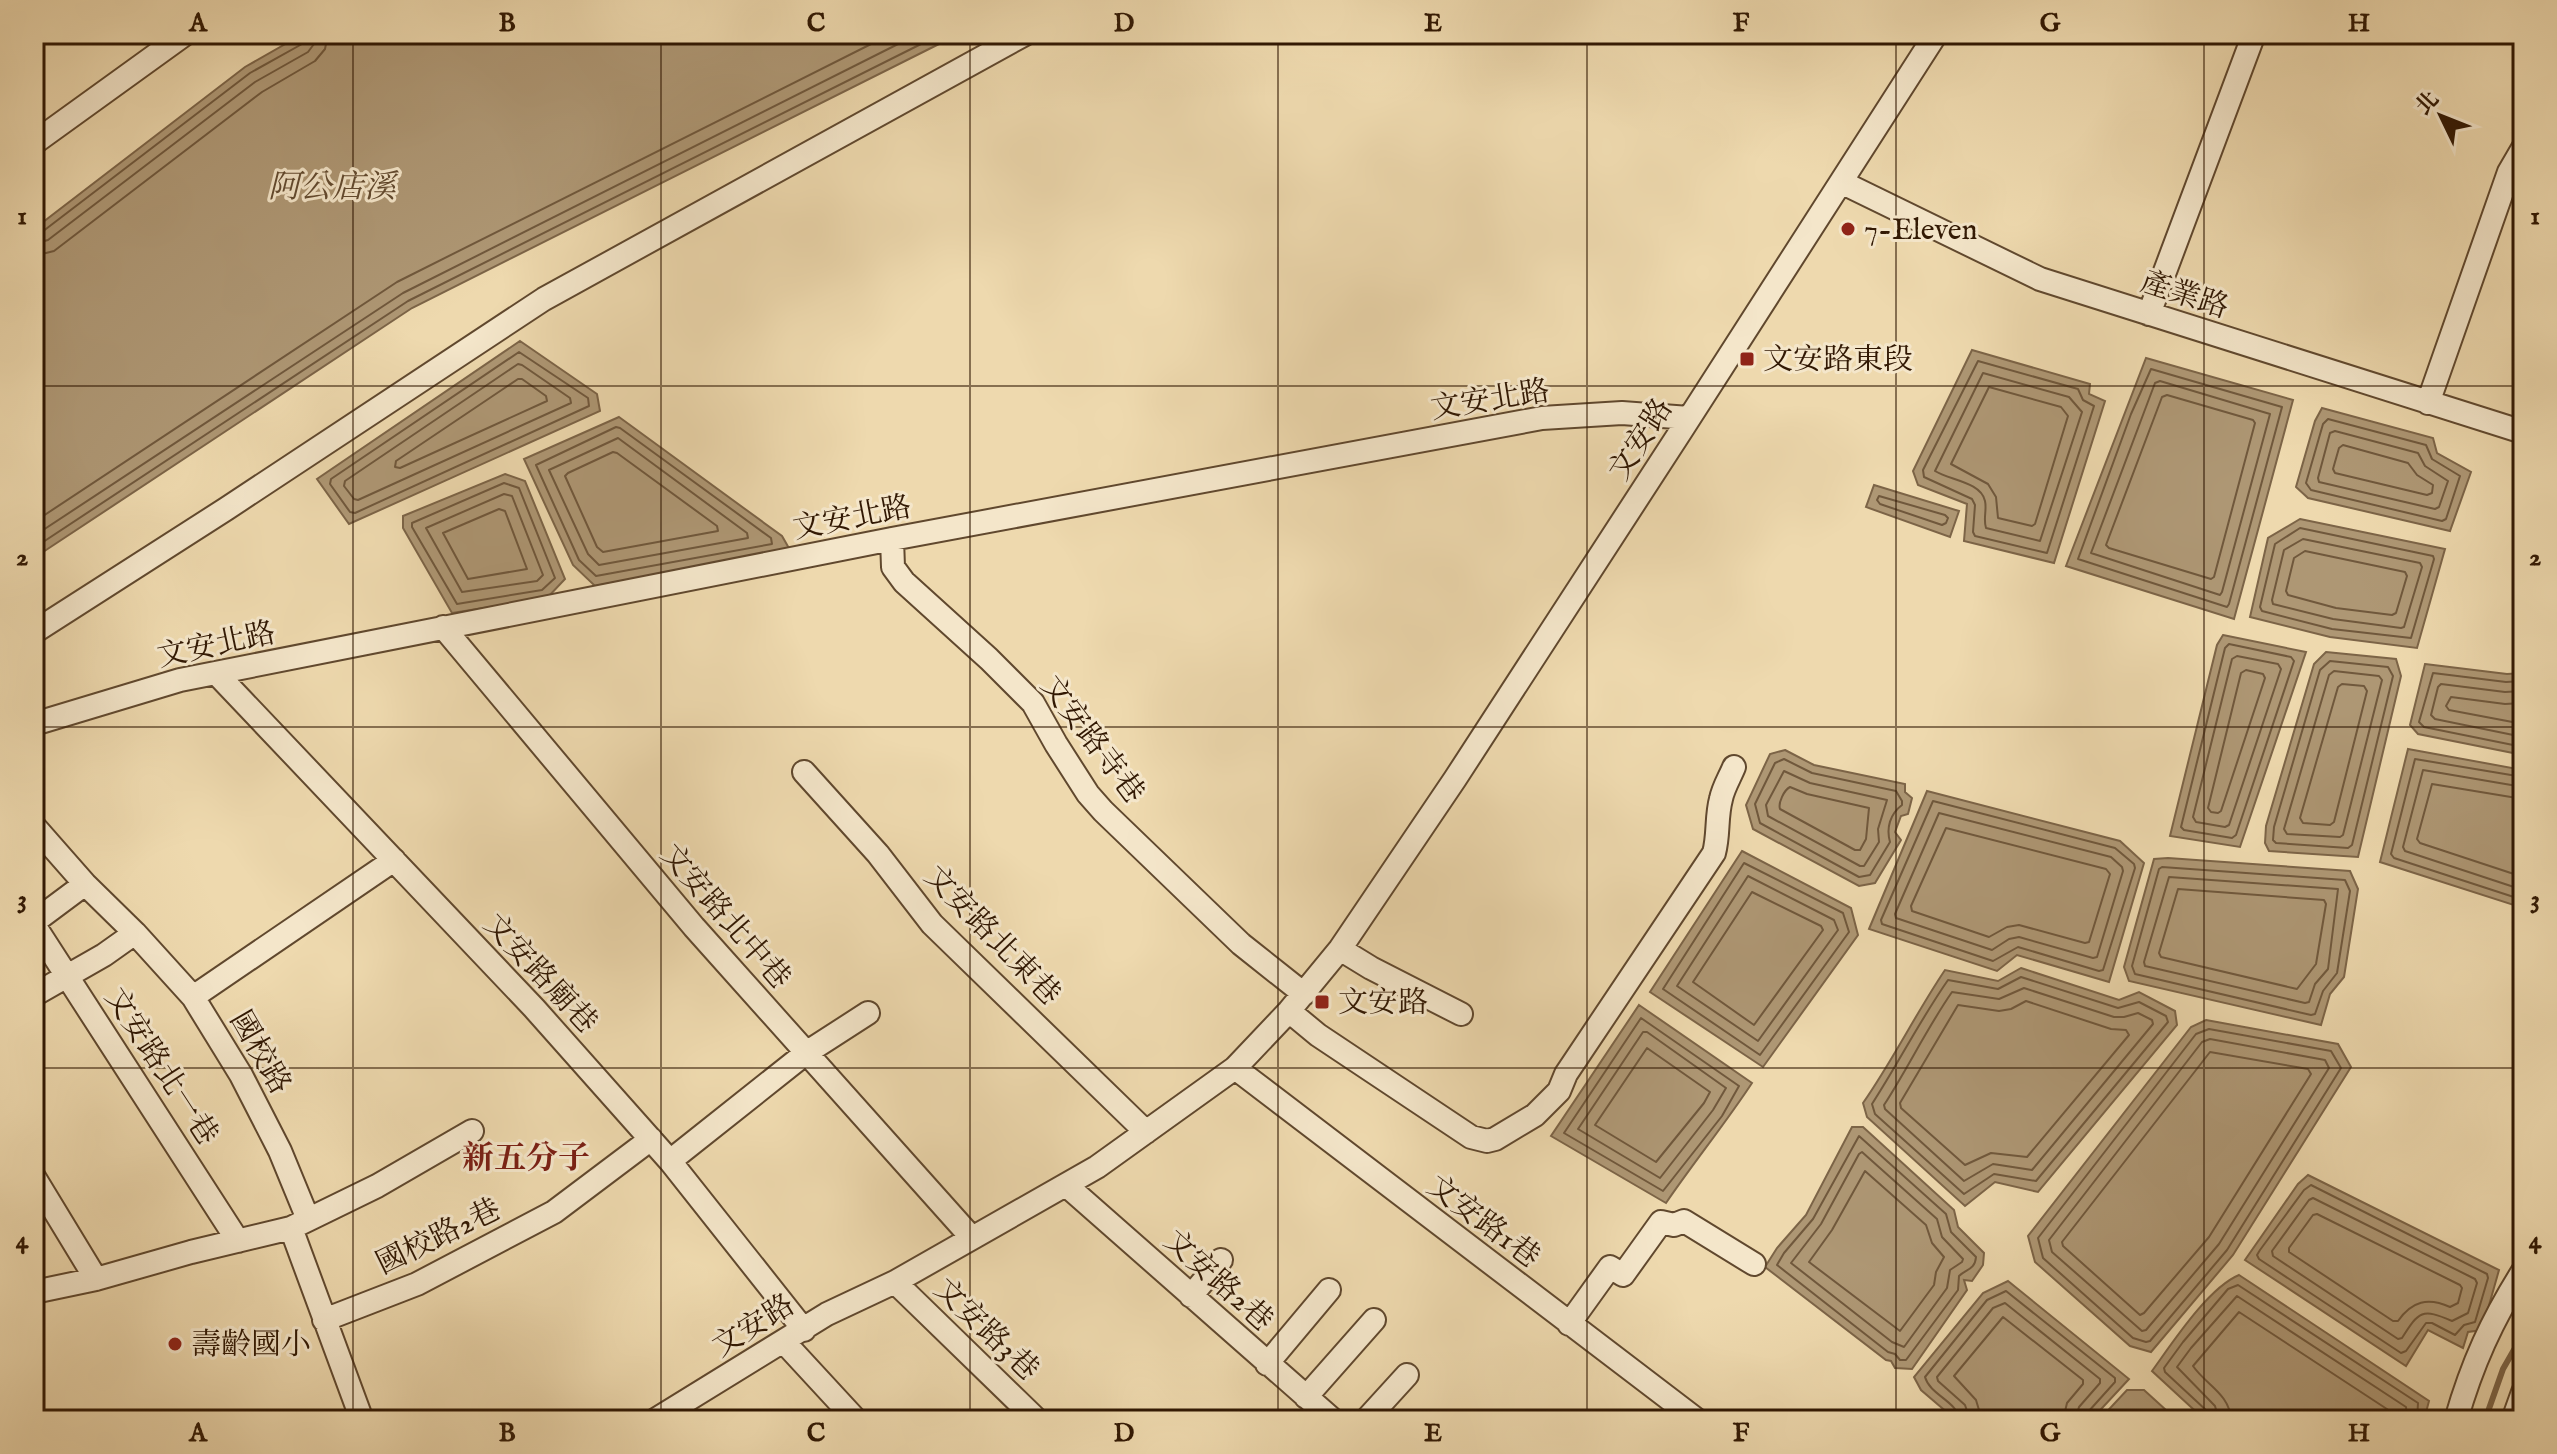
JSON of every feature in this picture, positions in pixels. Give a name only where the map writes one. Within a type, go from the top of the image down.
[{"type":"street","points":[[34,143],[185,34]]},
{"type":"street","points":[[34,632],[544,299],[1025,34]]},
{"type":"street","points":[[1841,182],[1936,34]]},
{"type":"street","points":[[2149,314],[2254,34]]},
{"type":"street","points":[[2428,403],[2509,172],[2523,148]]},
{"type":"street","name":"產業路","points":[[1841,182],[2040,279],[2523,432]]},
{"type":"street","name":"文安路","points":[[655,1420],[827,1314],[895,1282],[1097,1167],[1235,1068],[1340,949],[1455,779],[1841,182]]},
{"type":"street","name":"文安北路","points":[[34,724],[180,680],[892,539],[1542,418],[1622,413],[1689,418]]},
{"type":"street","name":"文安路寺巷","points":[[892,539],[893,567],[904,582],[1033,703],[1088,794],[1241,944],[1296,1002],[1318,1035],[1471,1137],[1487,1141],[1502,1135],[1535,1115],[1559,1091],[1566,1074],[1714,853],[1721,795],[1734,767]]},
{"type":"street","name":"文安路北中巷","points":[[443,627],[684,915],[972,1238]]},
{"type":"street","name":"文安路廟巷","points":[[216,673],[534,1008],[670,1161],[804,1330]]},
{"type":"street","name":"文安路北東巷","points":[[804,772],[878,854],[932,924],[1146,1132]]},
{"type":"street","name":"國校路","points":[[34,826],[193,997],[241,1075],[280,1151],[324,1320],[362,1420]]},
{"type":"street","points":[[193,997],[394,860]]},
{"type":"street","name":"文安路北一巷","points":[[85,884],[34,923],[238,1241]]},
{"type":"street","points":[[34,995],[104,955],[135,933]]},
{"type":"street","points":[[1340,949],[1461,1014]]},
{"type":"street","points":[[670,1161],[806,1053],[868,1013]]},
{"type":"street","name":"文安路1巷","points":[[1235,1068],[1697,1420]]},
{"type":"street","points":[[34,1292],[96,1279],[299,1223],[377,1186],[472,1131]]},
{"type":"street","name":"國校路2巷","points":[[324,1320],[417,1284],[554,1212],[651,1139]]},
{"type":"street","points":[[34,1177],[96,1279]]},
{"type":"street","name":"文安路2巷","points":[[1066,1185],[1333,1420]]},
{"type":"street","points":[[1569,1324],[1610,1267],[1623,1275],[1661,1222],[1674,1225],[1684,1221],[1754,1264]]},
{"type":"street","points":[[1191,1296],[1221,1260]]},
{"type":"street","points":[[2456,1420],[2469,1373],[2485,1337],[2523,1271]]},
{"type":"street","name":"文安路3巷","points":[[895,1282],[1037,1420]]},
{"type":"street","points":[[1267,1364],[1329,1290]]},
{"type":"street","points":[[1306,1397],[1374,1320]]},
{"type":"street","points":[[784,1342],[856,1420]]},
{"type":"street","points":[[1366,1420],[1407,1375]]},
{"type":"street","points":[[2513,1420],[2523,1392]]},
{"type":"water","name":"阿公店溪","points":[[303,34],[959,34],[412,308],[34,558],[34,229],[245,67]]},
{"type":"water","points":[[520,341],[597,394],[600,411],[349,524],[317,479]]},
{"type":"water","points":[[1972,350],[2090,384],[2089,394],[2105,401],[2054,563],[1964,541],[1967,504],[1918,485],[1913,471]]},
{"type":"water","points":[[2146,358],[2293,400],[2234,619],[2066,566]]},
{"type":"water","points":[[2322,408],[2433,438],[2437,453],[2471,472],[2450,531],[2308,498],[2296,487],[2315,421]]},
{"type":"water","points":[[619,417],[782,536],[790,550],[595,586],[573,565],[524,459]]},
{"type":"water","points":[[505,474],[525,481],[565,579],[547,598],[452,613],[403,528],[403,516]]},
{"type":"water","points":[[1874,485],[1959,511],[1950,537],[1866,507]]},
{"type":"water","points":[[2300,519],[2445,549],[2417,648],[2330,637],[2250,617],[2268,538]]},
{"type":"water","points":[[2223,635],[2306,652],[2240,847],[2170,836],[2217,645]]},
{"type":"water","points":[[2326,652],[2396,659],[2401,676],[2358,857],[2269,851],[2265,843],[2266,826],[2314,664]]},
{"type":"water","points":[[2425,664],[2507,674],[2523,673],[2523,755],[2418,734],[2410,725]]},
{"type":"water","points":[[2408,749],[2523,770],[2523,908],[2380,862]]},
{"type":"water","points":[[1785,750],[1814,765],[1905,784],[1905,792],[1912,798],[1908,814],[1901,816],[1895,832],[1901,840],[1875,883],[1859,886],[1753,829],[1746,805],[1770,754]]},
{"type":"water","points":[[1927,791],[2120,841],[2144,863],[2109,982],[2017,955],[1997,971],[1869,929]]},
{"type":"water","points":[[1742,851],[1851,908],[1858,935],[1763,1067],[1650,992]]},
{"type":"water","points":[[2154,859],[2350,871],[2358,889],[2344,977],[2330,994],[2321,1025],[2129,981],[2124,967]]},
{"type":"water","points":[[2021,968],[2119,1000],[2139,992],[2175,1011],[2177,1025],[2038,1192],[1995,1182],[1965,1206],[1867,1117],[1863,1103],[1945,970],[1998,981]]},
{"type":"water","points":[[1639,1005],[1752,1083],[1666,1203],[1551,1136]]},
{"type":"water","points":[[2206,1020],[2338,1044],[2351,1067],[2233,1255],[2151,1352],[2130,1346],[2035,1262],[2028,1236],[2191,1027]]},
{"type":"water","points":[[1852,1127],[1863,1127],[1954,1210],[1958,1227],[1984,1253],[1983,1265],[1972,1281],[1964,1280],[1967,1290],[1912,1369],[1895,1368],[1891,1361],[1765,1267],[1806,1215]]},
{"type":"water","points":[[2308,1175],[2499,1270],[2482,1330],[2468,1332],[2463,1348],[2428,1330],[2406,1366],[2245,1260],[2298,1184]]},
{"type":"water","points":[[2239,1275],[2429,1401],[2424,1420],[2205,1420],[2152,1371],[2203,1303]]},
{"type":"water","points":[[2008,1281],[2129,1379],[2091,1420],[1956,1420],[1921,1390],[1914,1377],[1983,1293]]},
{"type":"water","points":[[2127,1390],[2144,1390],[2177,1420],[2099,1420]]},
{"type":"waterway","points":[[2485,1420],[2503,1369],[2523,1334]]},
{"type":"place","name":"7-Eleven","points":[[1848,229]]},
{"type":"place","name":"文安路東段","points":[[1747,359]]},
{"type":"place","name":"文安路","points":[[1322,1002]]},
{"type":"place","name":"壽齡國小","points":[[175,1344]]},
{"type":"district","name":"新五分子","points":[[526,1157]]}]
